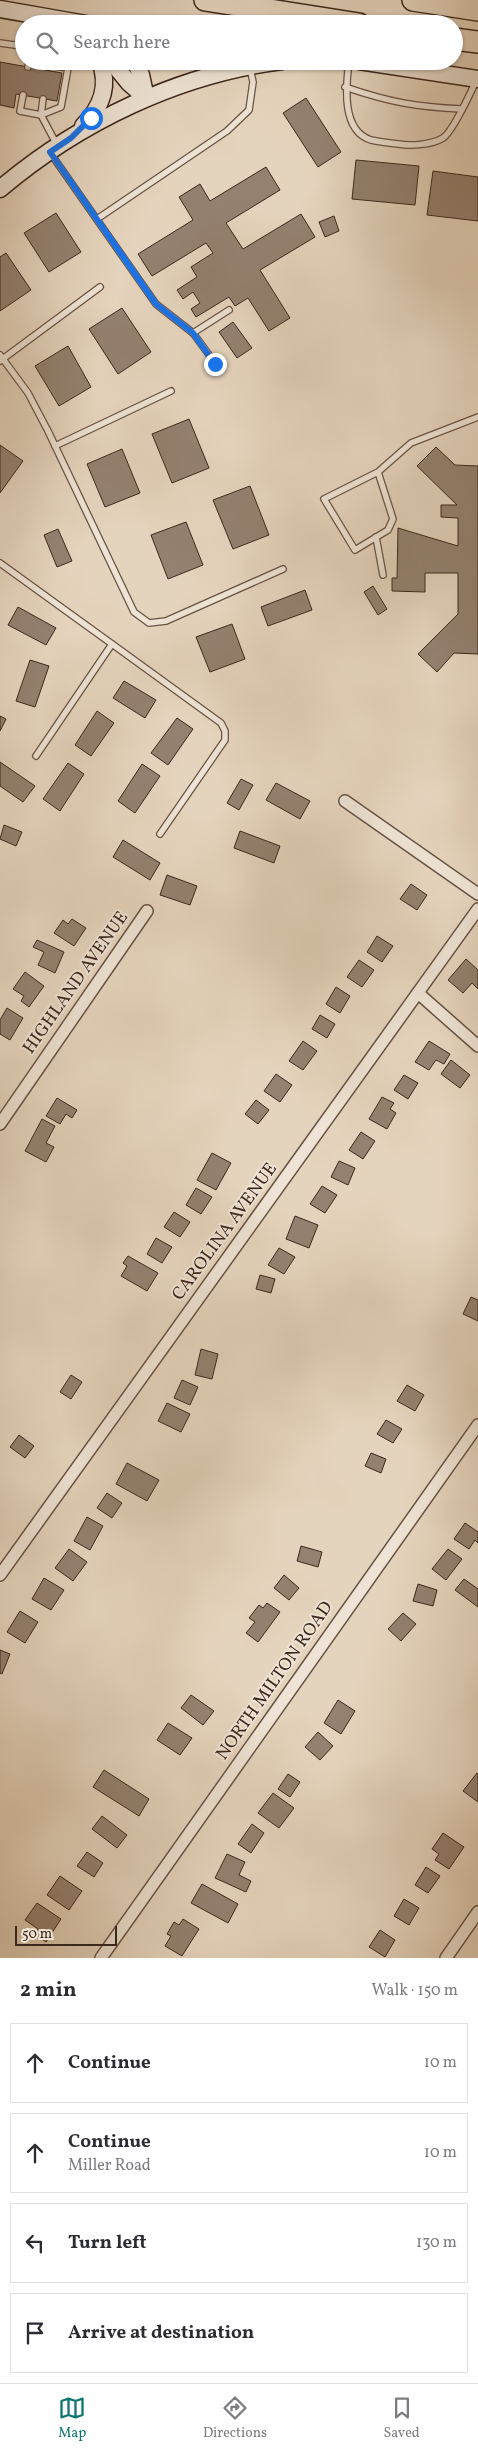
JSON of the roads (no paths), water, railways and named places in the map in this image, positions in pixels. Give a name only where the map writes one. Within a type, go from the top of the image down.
[{"type":"highway","points":[[206,0],[301,15]]},
{"type":"highway","points":[[413,0],[478,10]]},
{"type":"highway","points":[[463,40],[478,42]]},
{"type":"main road","points":[[0,9],[20,15]]},
{"type":"main road","points":[[60,146],[95,113],[102,100],[105,83],[102,70]]},
{"type":"main road","points":[[118,70],[128,83],[146,98]]},
{"type":"main road","points":[[140,70],[146,98]]},
{"type":"main road","points":[[0,189],[22,170],[123,108],[197,80],[235,70]]},
{"type":"main road","points":[[418,70],[478,79]]},
{"type":"street","points":[[345,801],[478,894]]},
{"type":"street","name":"CAROLINA AVENUE","points":[[0,1575],[478,909]]},
{"type":"street","name":"HIGHLAND AVENUE","points":[[0,1124],[147,911]]},
{"type":"street","points":[[418,993],[478,1046]]},
{"type":"street","name":"NORTH MILTON ROAD","points":[[101,1958],[478,1425]]},
{"type":"street","points":[[446,1958],[478,1912]]},
{"type":"lane","points":[[0,43],[15,46]]},
{"type":"lane","points":[[23,95],[20,111],[40,115],[61,107],[68,70]]},
{"type":"lane","points":[[97,219],[227,131],[249,110],[253,82],[251,70]]},
{"type":"lane","points":[[348,70],[346,87],[347,106],[355,128],[369,140],[413,146],[443,137],[462,109],[478,79]]},
{"type":"lane","points":[[346,87],[387,101],[423,107],[462,109]]},
{"type":"lane","points":[[43,99],[40,115],[60,146],[97,219],[156,304],[193,333],[215,364]]},
{"type":"lane","points":[[100,287],[1,358],[28,393],[134,612],[149,623],[166,621],[283,568]]},
{"type":"lane","points":[[193,333],[229,310]]},
{"type":"lane","points":[[55,446],[171,391]]},
{"type":"lane","points":[[378,472],[393,519],[388,530],[355,550],[324,499],[378,472],[411,443],[478,417]]},
{"type":"lane","points":[[376,537],[383,575]]},
{"type":"lane","points":[[0,563],[221,723],[225,731],[225,740],[160,834]]},
{"type":"lane","points":[[36,756],[112,644]]}]
